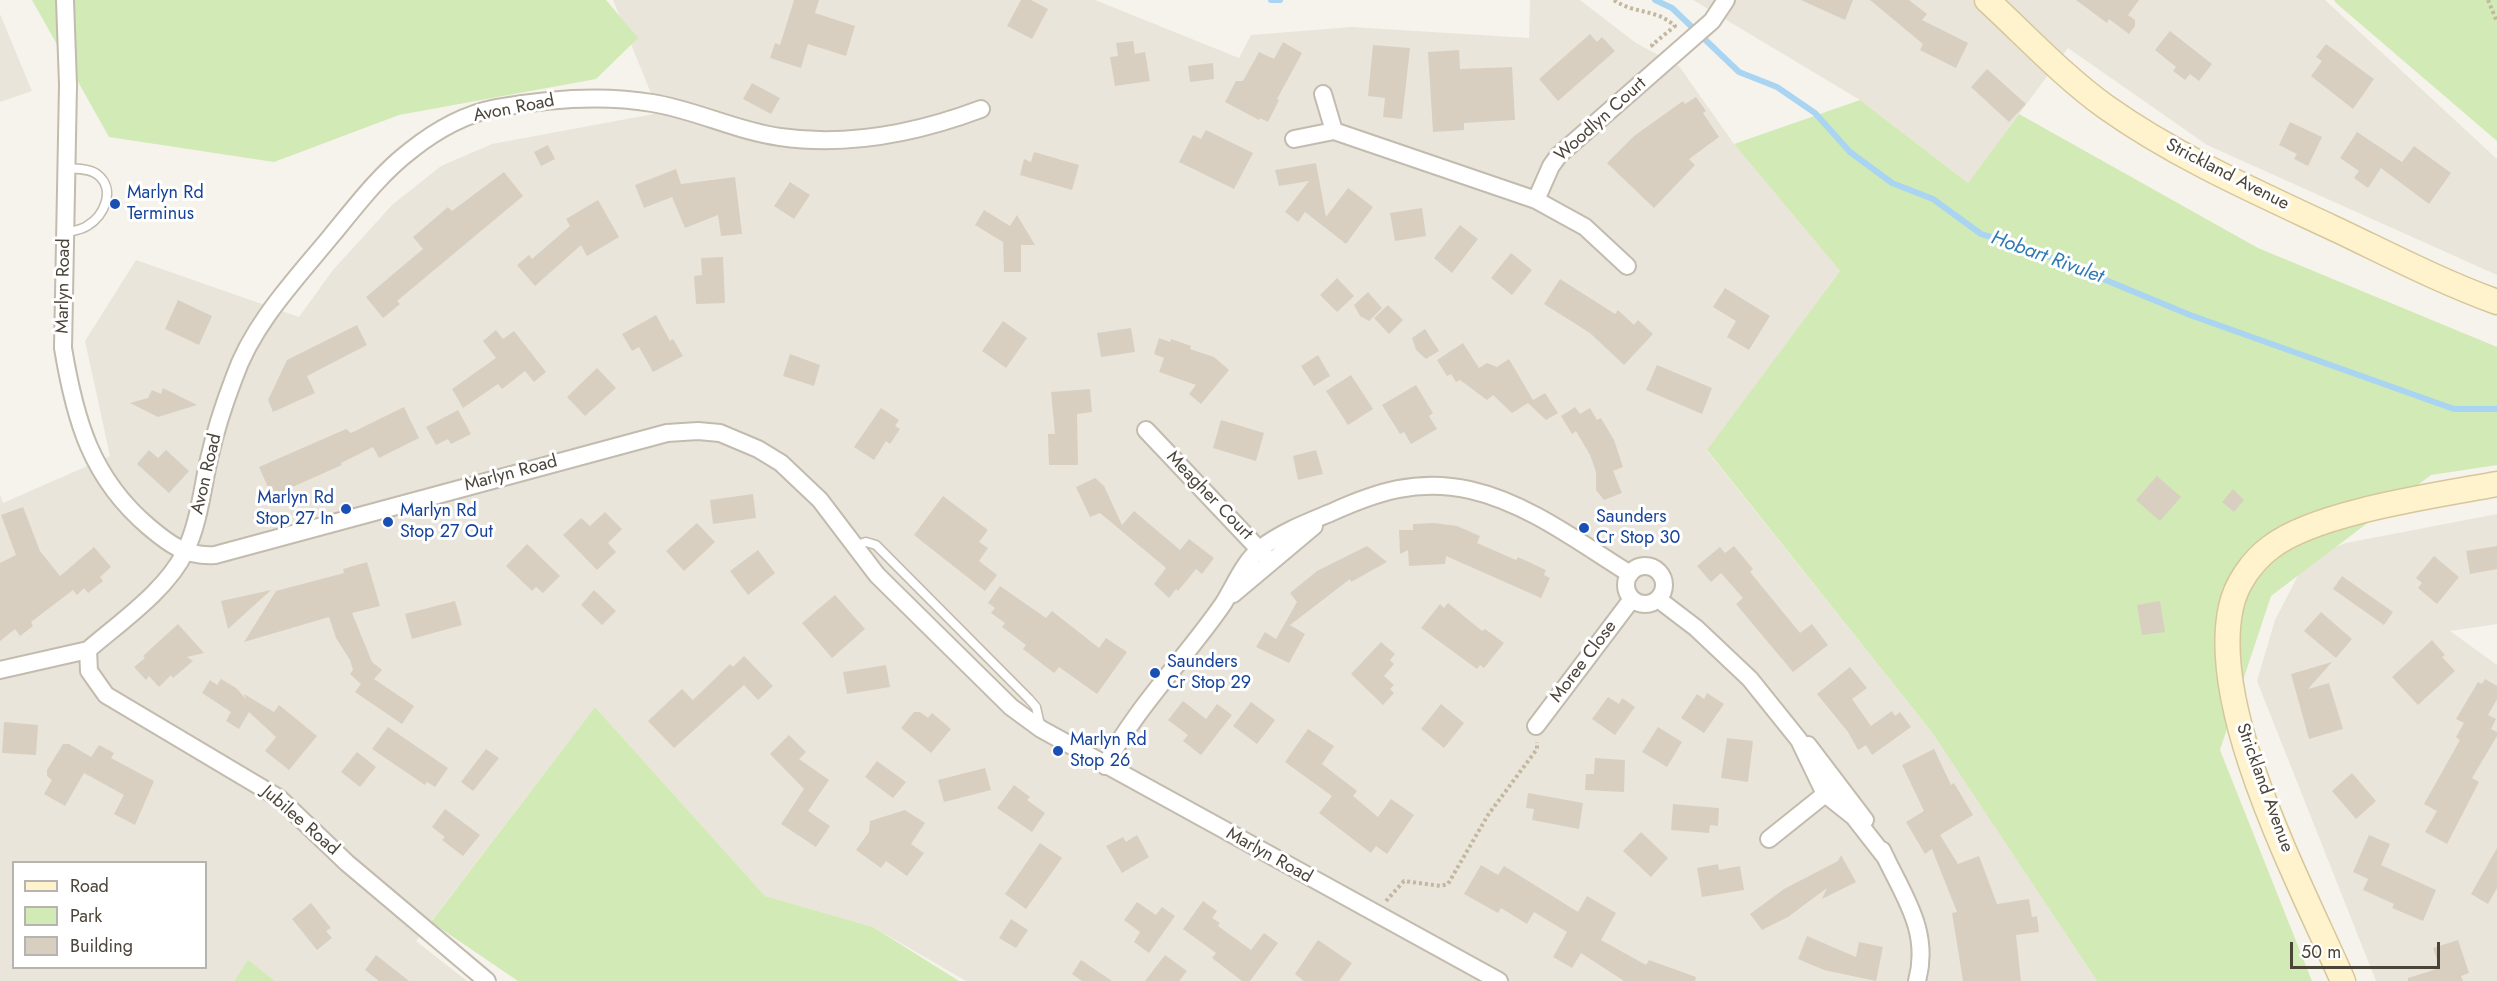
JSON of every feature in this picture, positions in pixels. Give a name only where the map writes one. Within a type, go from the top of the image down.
[{"type":"street","name":"Marlyn Road","points":[[65,0],[68,66],[63,348],[69,388],[83,436],[107,483],[125,504],[166,542],[185,553],[215,555],[635,440],[667,433],[698,431],[739,440],[781,463],[820,500],[877,575],[1011,707],[1041,729],[1499,981]]},
{"type":"street","name":"Woodlyn Court","points":[[1536,200],[1551,166],[1571,142],[1712,21],[1726,0]]},
{"type":"street","name":"Strickland Avenue","points":[[1987,0],[2087,93],[2137,128],[2241,185],[2396,260],[2452,286],[2497,302]]},
{"type":"street","points":[[1323,94],[1334,131]]},
{"type":"street","name":"Avon Road","points":[[185,553],[194,528],[221,417],[234,376],[250,342],[282,296],[358,204],[390,168],[435,133],[486,110],[550,100],[608,99],[652,103],[753,132],[783,138],[838,141],[905,133],[981,109]]},
{"type":"street","points":[[1294,139],[1334,131],[1536,200],[1585,228],[1627,266]]},
{"type":"street","name":"Meagher Court","points":[[1146,430],[1266,556]]},
{"type":"street","name":"Strickland Avenue","points":[[2343,981],[2274,824],[2245,744],[2230,675],[2231,608],[2237,588],[2246,573],[2270,547],[2289,536],[2381,507],[2497,484]]},
{"type":"street","points":[[1106,766],[1140,710],[1223,603],[1266,556],[1330,513],[1361,498],[1412,485],[1440,485],[1471,490],[1537,516],[1630,574]]},
{"type":"street","points":[[0,670],[88,650],[158,588],[185,553]]},
{"type":"street","points":[[1642,567],[1655,570],[1662,577],[1664,586],[1658,599],[1647,604],[1632,599],[1626,587],[1630,574],[1642,567]]},
{"type":"street","name":"Moree Close","points":[[1536,726],[1632,599]]},
{"type":"street","points":[[1658,599],[1722,650],[1840,783],[1863,817],[1886,858],[1918,924],[1921,946],[1917,981]]},
{"type":"street","name":"Jubilee Road","points":[[88,650],[88,671],[106,694],[279,798],[347,863],[488,981]]},
{"type":"street","points":[[1794,732],[1825,794],[1854,817],[1886,858]]},
{"type":"street","points":[[1768,839],[1840,783]]},
{"type":"lane","points":[[65,233],[85,227],[94,221],[103,212],[107,200],[105,184],[98,175],[85,169],[66,168]]},
{"type":"path","points":[[1614,0],[1632,11],[1663,15],[1675,26],[1652,45],[1657,51]]},
{"type":"path","points":[[2488,0],[2497,22]]},
{"type":"path","points":[[1378,914],[1392,893],[1404,881],[1441,886],[1448,884],[1488,815],[1537,749],[1536,726]]},
{"type":"shaded area","points":[[613,0],[1095,0],[1239,58],[1251,35],[1351,27],[1529,38],[1530,0],[1580,0],[1636,43],[1679,66],[1734,144],[1840,271],[1707,451],[1931,731],[2097,981],[966,981],[873,927],[765,896],[595,707],[416,941],[467,981],[275,981],[248,961],[234,981],[0,981],[0,495],[3,503],[110,456],[85,341],[136,260],[299,317],[333,270],[392,205],[441,166],[492,144],[659,113]]},
{"type":"shaded area","points":[[1693,0],[2325,0],[2497,159],[2497,275],[2207,145],[2068,48],[1968,183],[1860,100]]},
{"type":"shaded area","points":[[0,14],[32,91],[0,102]]},
{"type":"shaded area","points":[[2497,514],[2497,624],[2450,631],[2497,665],[2497,981],[2376,981],[2257,681],[2275,620],[2307,558],[2346,543]]},
{"type":"green space","points":[[32,0],[606,0],[638,38],[596,79],[399,115],[274,162],[109,137]]},
{"type":"green space","points":[[2334,0],[2497,0],[2497,141],[2336,3]]},
{"type":"green space","points":[[1860,100],[1968,183],[2019,114],[2258,248],[2497,347],[2497,465],[2431,475],[2271,596],[2220,750],[2312,981],[2097,981],[1931,731],[1707,450],[1840,271],[1734,144]]},
{"type":"green space","points":[[595,707],[765,896],[873,927],[959,981],[518,981],[431,922]]},
{"type":"green space","points":[[248,960],[275,981],[234,981]]},
{"type":"building","points":[[794,0],[819,0],[815,13],[855,26],[846,56],[808,44],[801,68],[770,58],[775,43],[780,45]]},
{"type":"building","points":[[1021,0],[1031,0],[1048,9],[1032,39],[1007,26]]},
{"type":"building","points":[[1801,0],[1853,0],[1845,20]]},
{"type":"building","points":[[1870,0],[1909,0],[1927,14],[1922,20],[1968,43],[1956,68],[1920,50],[1923,44]]},
{"type":"building","points":[[2076,0],[2139,0],[2128,15],[2135,20],[2135,26],[2129,34],[2109,19],[2107,23]]},
{"type":"building","points":[[2170,31],[2212,64],[2199,81],[2190,74],[2185,80],[2173,71],[2176,67],[2155,50]]},
{"type":"building","points":[[1590,34],[1597,42],[1602,37],[1615,51],[1558,101],[1539,79]]},
{"type":"building","points":[[1133,41],[1135,54],[1145,52],[1150,81],[1115,86],[1110,57],[1118,56],[1116,43]]},
{"type":"building","points":[[1283,42],[1302,53],[1277,99],[1279,100],[1268,122],[1260,118],[1259,120],[1225,102],[1236,81],[1243,81],[1259,52],[1274,59]]},
{"type":"building","points":[[2326,44],[2374,79],[2353,109],[2311,76],[2322,61],[2316,57]]},
{"type":"building","points":[[1373,45],[1410,48],[1402,119],[1383,117],[1385,98],[1368,96]]},
{"type":"building","points":[[1459,50],[1460,69],[1512,67],[1515,120],[1464,123],[1464,130],[1433,132],[1428,52]]},
{"type":"building","points":[[1213,63],[1214,79],[1190,82],[1188,66]]},
{"type":"building","points":[[1987,69],[2026,104],[2009,122],[1971,87]]},
{"type":"building","points":[[752,83],[780,98],[771,114],[743,99]]},
{"type":"building","points":[[1696,97],[1706,111],[1703,113],[1719,137],[1689,159],[1695,165],[1654,208],[1607,163],[1634,136],[1683,101],[1685,104]]},
{"type":"building","points":[[2290,122],[2322,137],[2308,166],[2294,159],[2297,154],[2279,145]]},
{"type":"building","points":[[1206,130],[1253,153],[1234,189],[1179,162],[1193,135],[1201,139]]},
{"type":"building","points":[[2357,132],[2402,162],[2414,146],[2451,173],[2429,204],[2381,168],[2368,188],[2354,178],[2359,171],[2340,158]]},
{"type":"building","points":[[548,145],[555,159],[541,166],[534,152]]},
{"type":"building","points":[[1034,152],[1079,165],[1072,190],[1020,175],[1024,159],[1031,162]]},
{"type":"building","points":[[1316,163],[1326,217],[1348,188],[1373,207],[1346,244],[1305,212],[1298,222],[1285,212],[1309,181],[1279,186],[1275,170]]},
{"type":"building","points":[[676,169],[681,184],[735,177],[742,234],[721,236],[718,215],[685,228],[672,197],[644,208],[635,185]]},
{"type":"building","points":[[504,172],[523,196],[397,301],[400,304],[383,318],[366,297],[423,249],[413,237],[448,207],[452,211]]},
{"type":"building","points":[[790,182],[810,195],[794,219],[774,206]]},
{"type":"building","points":[[598,200],[619,237],[587,256],[581,245],[535,286],[517,265],[529,255],[532,259],[570,226],[566,219]]},
{"type":"building","points":[[1422,208],[1426,236],[1395,241],[1390,213]]},
{"type":"building","points":[[984,210],[1010,226],[1017,215],[1035,245],[1021,245],[1021,272],[1004,272],[1003,242],[975,225]]},
{"type":"building","points":[[1460,225],[1478,239],[1452,273],[1434,258]]},
{"type":"building","points":[[1511,253],[1532,270],[1512,295],[1491,278]]},
{"type":"building","points":[[723,257],[725,303],[696,304],[694,276],[702,275],[701,258]]},
{"type":"building","points":[[1337,278],[1354,296],[1337,312],[1320,295]]},
{"type":"building","points":[[1560,279],[1615,314],[1618,310],[1634,325],[1638,320],[1653,334],[1624,365],[1590,333],[1544,304]]},
{"type":"building","points":[[1725,288],[1770,316],[1749,350],[1727,337],[1736,321],[1713,307]]},
{"type":"building","points":[[1368,292],[1382,308],[1369,321],[1360,316],[1354,305]]},
{"type":"building","points":[[178,300],[212,316],[199,345],[165,329]]},
{"type":"building","points":[[1388,305],[1403,320],[1389,334],[1374,318]]},
{"type":"building","points":[[656,315],[670,341],[673,339],[683,356],[653,372],[639,347],[632,351],[622,334]]},
{"type":"building","points":[[1003,321],[1027,338],[1006,368],[982,351]]},
{"type":"building","points":[[357,325],[367,345],[307,376],[315,393],[273,412],[268,400],[287,360]]},
{"type":"building","points":[[1131,328],[1135,352],[1101,357],[1097,333]]},
{"type":"building","points":[[1425,329],[1439,351],[1426,359],[1416,350],[1412,338]]},
{"type":"building","points":[[496,330],[503,339],[514,331],[546,372],[534,382],[525,371],[502,389],[498,384],[463,408],[452,389],[496,358],[483,341]]},
{"type":"building","points":[[1159,338],[1170,342],[1171,339],[1191,346],[1190,349],[1214,357],[1229,370],[1201,404],[1189,394],[1196,385],[1159,372],[1164,358],[1154,354]]},
{"type":"building","points":[[1463,343],[1479,368],[1487,363],[1497,367],[1509,359],[1533,400],[1545,393],[1558,413],[1546,420],[1528,403],[1512,413],[1493,395],[1487,400],[1460,380],[1456,382],[1451,374],[1447,376],[1437,360]]},
{"type":"building","points":[[790,354],[820,365],[814,386],[783,376]]},
{"type":"building","points":[[1318,355],[1330,376],[1314,386],[1301,366]]},
{"type":"building","points":[[1657,365],[1712,388],[1702,414],[1646,390]]},
{"type":"building","points":[[597,368],[616,388],[585,416],[567,397]]},
{"type":"building","points":[[1351,375],[1373,409],[1348,425],[1326,391]]},
{"type":"building","points":[[1416,385],[1433,413],[1429,416],[1437,429],[1411,444],[1404,432],[1400,434],[1382,405]]},
{"type":"building","points":[[163,388],[197,405],[158,417],[130,403],[148,398],[152,390],[161,394]]},
{"type":"building","points":[[1090,389],[1092,412],[1077,414],[1078,465],[1049,465],[1048,434],[1055,434],[1051,392]]},
{"type":"building","points":[[404,407],[419,438],[379,458],[373,447],[341,463],[342,465],[272,496],[259,467],[346,429],[351,433]]},
{"type":"building","points":[[1575,407],[1580,414],[1590,408],[1597,420],[1601,418],[1614,440],[1623,467],[1613,471],[1622,493],[1604,500],[1596,490],[1596,472],[1590,455],[1576,431],[1572,434],[1561,416]]},
{"type":"building","points":[[881,408],[899,420],[895,426],[900,429],[890,444],[886,441],[874,460],[854,447]]},
{"type":"building","points":[[458,410],[471,434],[451,444],[448,439],[436,445],[426,427]]},
{"type":"building","points":[[1221,420],[1264,433],[1256,461],[1213,448]]},
{"type":"building","points":[[149,450],[158,458],[166,450],[189,471],[169,493],[137,464]]},
{"type":"building","points":[[1316,450],[1323,474],[1298,480],[1293,456]]},
{"type":"building","points":[[2157,476],[2181,497],[2160,521],[2136,500]]},
{"type":"building","points":[[1095,478],[1104,486],[1122,525],[1134,511],[1180,550],[1189,539],[1214,558],[1202,574],[1196,569],[1178,591],[1176,589],[1169,598],[1154,584],[1166,568],[1100,513],[1090,517],[1076,487]]},
{"type":"building","points":[[2233,489],[2244,500],[2234,512],[2222,502]]},
{"type":"building","points":[[753,494],[756,518],[713,524],[710,500]]},
{"type":"building","points":[[943,496],[988,530],[979,542],[988,548],[979,561],[997,575],[985,591],[914,535]]},
{"type":"building","points":[[23,507],[40,551],[60,576],[94,547],[111,567],[100,577],[103,581],[88,593],[84,588],[77,595],[73,590],[31,622],[33,626],[20,636],[15,629],[0,641],[0,563],[16,555],[1,515]]},
{"type":"building","points":[[605,512],[622,529],[608,543],[616,552],[597,570],[563,535],[581,518],[590,526]]},
{"type":"building","points":[[697,523],[715,542],[684,571],[666,551]]},
{"type":"building","points":[[1434,523],[1457,526],[1480,536],[1477,543],[1516,560],[1518,557],[1546,570],[1544,575],[1550,578],[1541,598],[1446,556],[1445,564],[1409,566],[1408,550],[1400,554],[1399,530],[1413,530],[1413,524]]},
{"type":"building","points":[[527,544],[560,576],[543,593],[536,587],[532,591],[506,566]]},
{"type":"building","points":[[1367,546],[1387,562],[1351,582],[1350,579],[1290,625],[1305,634],[1289,663],[1256,647],[1265,632],[1276,639],[1297,602],[1290,593],[1317,571]]},
{"type":"building","points":[[1734,546],[1753,569],[1750,572],[1800,633],[1812,624],[1828,645],[1793,672],[1736,604],[1743,598],[1721,573],[1711,582],[1697,566],[1720,547],[1725,553]]},
{"type":"building","points":[[2497,546],[2497,569],[2470,574],[2466,551]]},
{"type":"building","points":[[758,550],[775,573],[748,595],[730,571]]},
{"type":"building","points":[[2434,556],[2459,577],[2437,604],[2418,588],[2422,583],[2416,578]]},
{"type":"building","points":[[367,562],[380,606],[352,613],[372,662],[382,670],[374,679],[414,706],[402,724],[355,692],[361,684],[350,674],[353,670],[350,660],[336,638],[329,617],[244,642],[276,591],[344,573],[343,569]]},
{"type":"building","points":[[2342,576],[2393,612],[2384,625],[2333,589]]},
{"type":"building","points":[[1000,586],[1046,618],[1052,611],[1099,648],[1106,638],[1127,652],[1097,694],[1059,667],[1054,673],[1023,649],[1026,645],[1002,627],[1005,623],[991,613],[995,608],[988,603]]},
{"type":"building","points":[[271,590],[228,629],[221,601]]},
{"type":"building","points":[[594,590],[616,611],[602,625],[581,605]]},
{"type":"building","points":[[835,595],[865,629],[832,658],[802,623]]},
{"type":"building","points":[[455,601],[462,625],[412,639],[405,614]]},
{"type":"building","points":[[2160,601],[2165,632],[2142,635],[2137,605]]},
{"type":"building","points":[[1448,603],[1482,631],[1485,629],[1504,643],[1484,668],[1480,665],[1477,669],[1421,628],[1440,604],[1444,608]]},
{"type":"building","points":[[2321,612],[2352,639],[2336,658],[2304,631]]},
{"type":"building","points":[[178,624],[204,653],[187,657],[193,661],[173,678],[171,675],[159,687],[149,676],[146,680],[134,667]]},
{"type":"building","points":[[2432,640],[2445,655],[2442,657],[2455,671],[2418,705],[2392,677]]},
{"type":"building","points":[[1381,642],[1395,654],[1390,660],[1394,664],[1384,676],[1394,685],[1390,689],[1394,693],[1383,705],[1351,674]]},
{"type":"building","points":[[744,656],[773,686],[758,700],[744,685],[674,748],[648,721],[682,689],[693,700],[730,664],[733,667]]},
{"type":"building","points":[[2332,662],[2308,689],[2329,683],[2343,729],[2309,739],[2291,674]]},
{"type":"building","points":[[886,665],[890,687],[847,694],[843,672]]},
{"type":"building","points":[[1850,667],[1867,688],[1852,699],[1871,726],[1892,711],[1895,716],[1900,712],[1911,727],[1872,755],[1866,745],[1858,750],[1848,732],[1817,694]]},
{"type":"building","points":[[221,679],[236,688],[246,699],[244,694],[274,712],[279,705],[317,736],[289,770],[265,751],[276,737],[249,712],[239,729],[226,721],[231,712],[202,693],[210,680],[217,685]]},
{"type":"building","points":[[2485,679],[2497,686],[2497,699],[2488,715],[2496,719],[2491,729],[2497,732],[2497,736],[2472,778],[2479,782],[2447,844],[2425,832],[2437,811],[2424,804],[2460,740],[2456,737],[2464,723],[2456,719],[2478,682],[2482,684]]},
{"type":"building","points":[[1707,693],[1724,704],[1704,733],[1681,718],[1697,694],[1704,699]]},
{"type":"building","points":[[1608,697],[1619,704],[1622,698],[1635,707],[1615,735],[1592,719]]},
{"type":"building","points":[[1183,701],[1206,719],[1217,704],[1232,715],[1201,755],[1183,741],[1188,735],[1168,720]]},
{"type":"building","points":[[1251,702],[1275,720],[1257,744],[1233,726]]},
{"type":"building","points":[[1441,704],[1464,723],[1444,748],[1421,729]]},
{"type":"building","points":[[914,712],[920,712],[928,718],[932,713],[951,729],[931,753],[901,728]]},
{"type":"building","points":[[4,722],[38,725],[36,755],[2,753]]},
{"type":"building","points":[[388,727],[448,768],[435,787],[427,782],[425,785],[372,749]]},
{"type":"building","points":[[1658,727],[1682,742],[1667,767],[1642,752]]},
{"type":"building","points":[[1308,729],[1334,746],[1322,764],[1357,791],[1353,796],[1378,817],[1391,799],[1414,815],[1387,854],[1376,846],[1371,853],[1319,813],[1332,796],[1285,762]]},
{"type":"building","points":[[789,735],[806,752],[799,759],[829,780],[808,811],[830,826],[816,847],[781,824],[804,789],[770,754]]},
{"type":"building","points":[[1727,738],[1753,741],[1748,782],[1721,778]]},
{"type":"building","points":[[63,744],[69,744],[91,757],[99,745],[114,753],[111,758],[154,781],[135,825],[114,814],[124,795],[84,773],[65,806],[44,794],[52,780],[47,776],[47,770]]},
{"type":"building","points":[[486,749],[499,758],[473,791],[461,782]]},
{"type":"building","points":[[1934,749],[1951,785],[1954,783],[1973,815],[1940,835],[1958,864],[1979,856],[1997,904],[2029,899],[2032,917],[2037,916],[2039,932],[2016,935],[2021,981],[1963,981],[1952,913],[1957,912],[1932,849],[1925,854],[1906,822],[1924,811],[1902,765]]},
{"type":"building","points":[[357,752],[376,767],[360,787],[341,772]]},
{"type":"building","points":[[1595,758],[1625,760],[1624,792],[1585,790],[1586,774],[1594,774]]},
{"type":"building","points":[[877,761],[906,782],[893,798],[865,777]]},
{"type":"building","points":[[985,768],[991,790],[944,802],[938,780]]},
{"type":"building","points":[[2352,773],[2376,801],[2356,819],[2332,791]]},
{"type":"building","points":[[1014,785],[1030,797],[1027,800],[1045,813],[1032,832],[997,808]]},
{"type":"building","points":[[1528,793],[1583,803],[1579,829],[1532,820],[1534,809],[1526,808]]},
{"type":"building","points":[[1673,804],[1719,808],[1718,826],[1710,825],[1709,833],[1671,830]]},
{"type":"building","points":[[445,809],[480,835],[463,856],[442,840],[445,837],[432,827]]},
{"type":"building","points":[[905,810],[925,823],[911,844],[924,853],[907,876],[886,861],[881,868],[856,850],[869,832],[870,821]]},
{"type":"building","points":[[1641,832],[1668,858],[1651,877],[1623,851]]},
{"type":"building","points":[[1137,835],[1149,857],[1122,873],[1106,846],[1123,837],[1126,842]]},
{"type":"building","points":[[2369,835],[2390,844],[2381,865],[2436,890],[2423,921],[2392,908],[2394,904],[2363,890],[2368,879],[2353,872]]},
{"type":"building","points":[[1040,843],[1062,858],[1026,909],[1005,894]]},
{"type":"building","points":[[2497,848],[2497,888],[2488,904],[2471,894]]},
{"type":"building","points":[[1841,855],[1856,882],[1822,899],[1827,888],[1788,917],[1762,930],[1750,914],[1784,889],[1838,861]]},
{"type":"building","points":[[1718,864],[1719,870],[1740,866],[1744,890],[1702,897],[1697,868]]},
{"type":"building","points":[[1481,865],[1498,875],[1504,866],[1578,912],[1587,896],[1616,913],[1601,940],[1646,965],[1649,960],[1696,977],[1695,981],[1624,981],[1581,953],[1572,968],[1553,957],[1567,932],[1534,912],[1527,924],[1501,908],[1498,913],[1464,894]]},
{"type":"building","points":[[1203,901],[1217,911],[1212,918],[1220,923],[1218,926],[1251,950],[1264,933],[1278,943],[1250,981],[1242,981],[1212,958],[1216,953],[1183,929]]},
{"type":"building","points":[[1137,902],[1156,915],[1162,907],[1175,916],[1149,953],[1134,942],[1140,932],[1124,920]]},
{"type":"building","points":[[311,903],[331,928],[326,931],[332,938],[317,950],[292,919]]},
{"type":"building","points":[[1011,919],[1028,930],[1016,948],[999,938]]},
{"type":"building","points":[[1807,936],[1856,957],[1859,942],[1883,947],[1876,981],[1824,970],[1798,959]]},
{"type":"building","points":[[1318,940],[1352,963],[1339,981],[1304,981],[1295,974]]},
{"type":"building","points":[[2458,940],[2469,973],[2461,976],[2463,981],[2408,981],[2408,978],[2440,968],[2433,948]]},
{"type":"building","points":[[376,955],[409,981],[379,981],[365,970]]},
{"type":"building","points":[[1165,955],[1187,971],[1179,981],[1145,981]]},
{"type":"building","points":[[1081,960],[1112,981],[1082,981],[1072,974]]},
{"type":"waterway","name":"Hobart Rivulet","points":[[1271,0],[1280,0]]},
{"type":"waterway","name":"Hobart Rivulet","points":[[1655,0],[1672,8],[1739,72],[1777,87],[1815,113],[1850,152],[1892,183],[1933,199],[1981,234],[2033,250],[2190,315],[2454,409],[2497,409]]},
{"type":"place","name":"Marlyn Rd Terminus","points":[[115,204]]},
{"type":"place","name":"Marlyn Rd Stop 27 In","points":[[346,509]]},
{"type":"place","name":"Marlyn Rd Stop 27 Out","points":[[388,522]]},
{"type":"place","name":"Saunders Cr Stop 30","points":[[1584,528]]},
{"type":"place","name":"Saunders Cr Stop 29","points":[[1155,673]]},
{"type":"place","name":"Marlyn Rd Stop 26","points":[[1058,751]]}]
